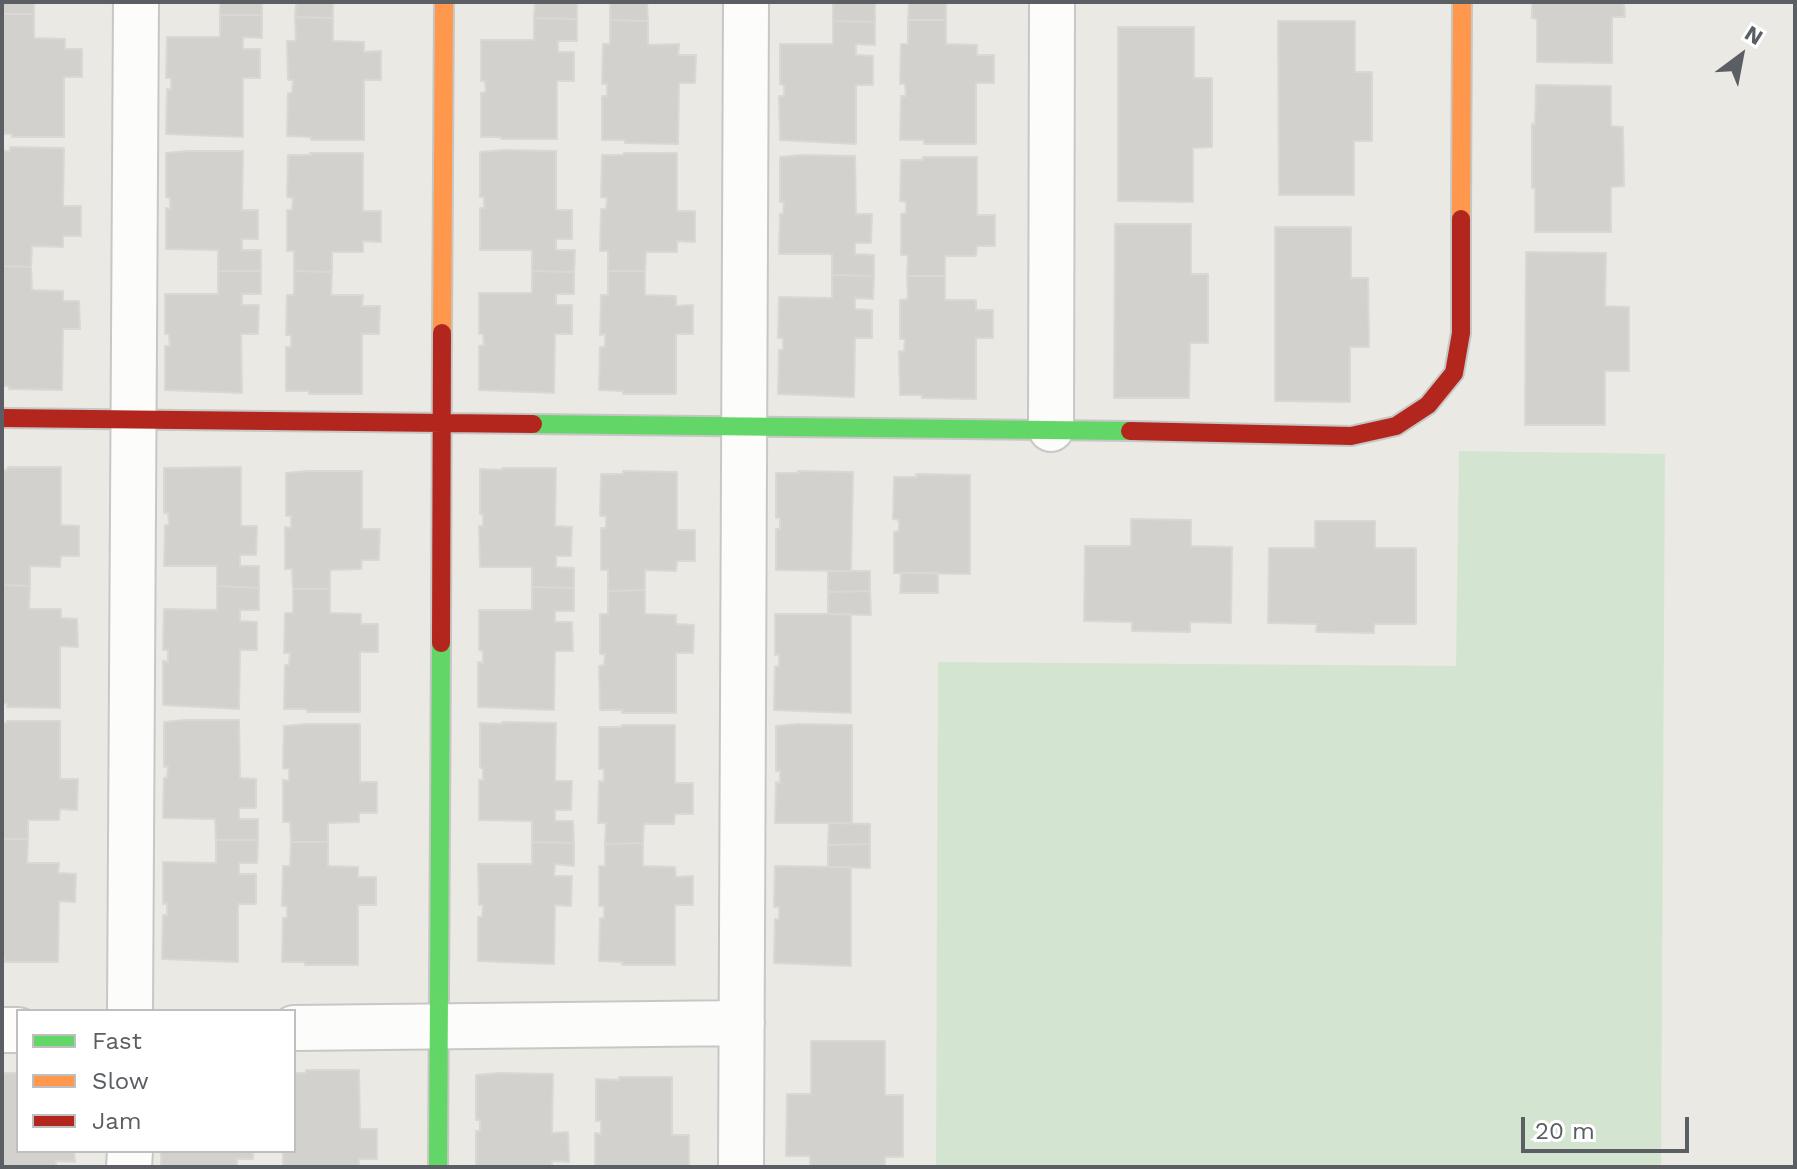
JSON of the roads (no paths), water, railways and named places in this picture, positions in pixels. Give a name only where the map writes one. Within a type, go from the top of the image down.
[{"type":"street","points":[[130,1009],[136,2]]},
{"type":"street","points":[[438,1167],[444,2]]},
{"type":"street","points":[[741,1167],[746,2]]},
{"type":"street","points":[[1051,429],[1052,2]]},
{"type":"street","points":[[2,418],[1051,429],[1351,436],[1396,426],[1428,405],[1454,373],[1461,333],[1462,2]]},
{"type":"street","points":[[296,1028],[742,1023]]}]
